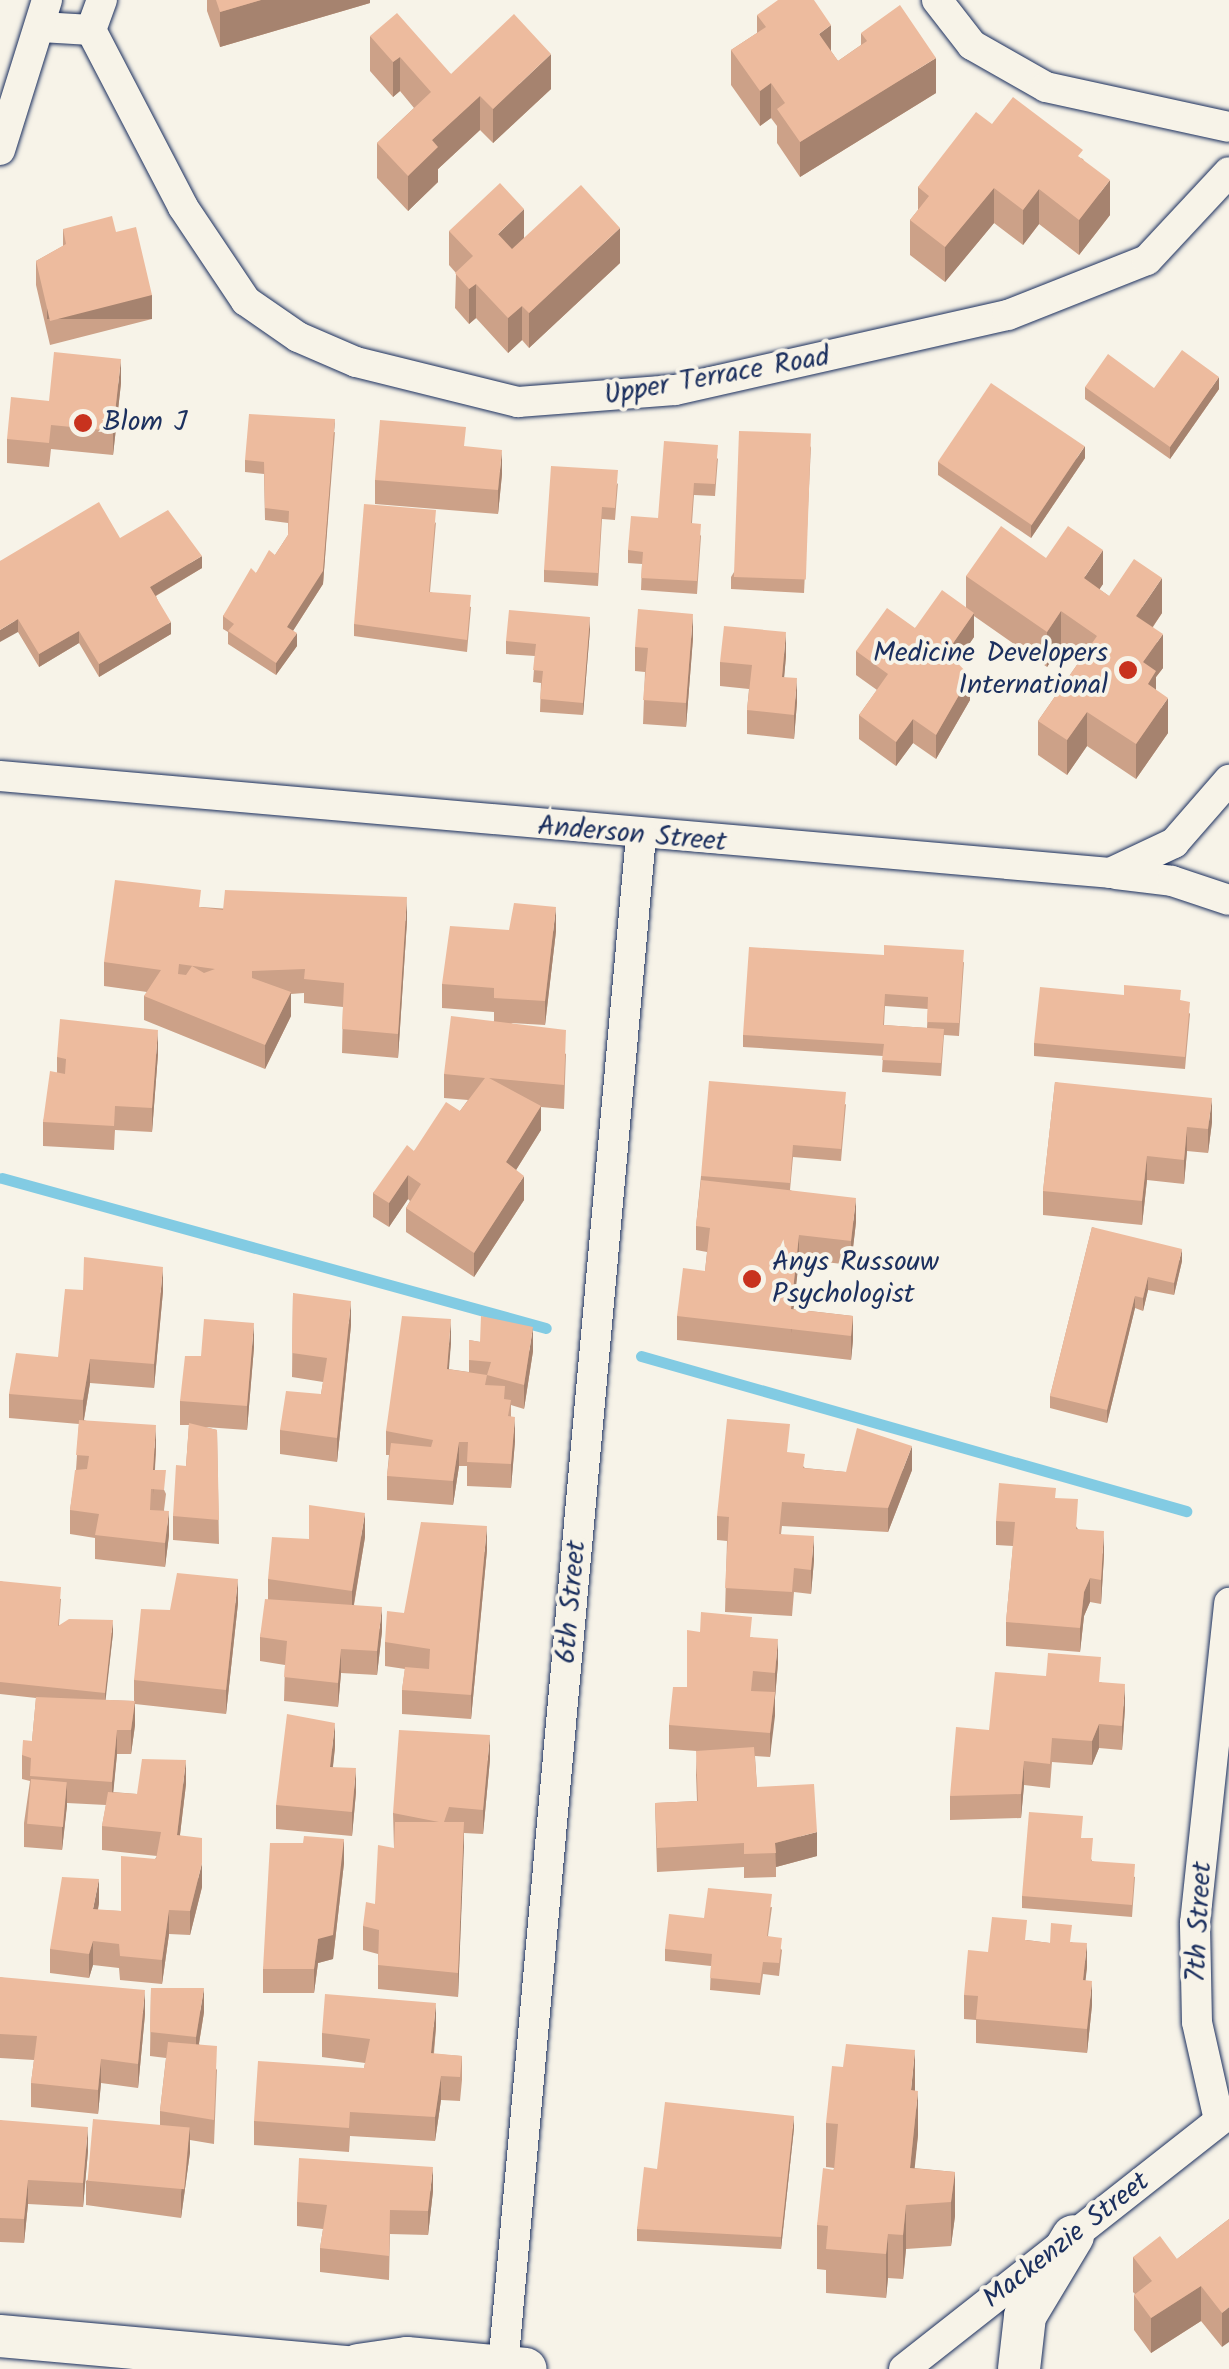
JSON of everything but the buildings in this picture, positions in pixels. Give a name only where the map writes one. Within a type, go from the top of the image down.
[{"type":"main road","points":[[1019,2369],[1025,2316],[1073,2236]]},
{"type":"main road","points":[[0,2336],[363,2367],[387,2357],[514,2368]]},
{"type":"street","points":[[0,150],[44,14],[92,30],[102,0]]},
{"type":"street","points":[[937,0],[972,45],[1046,87],[1229,127]]},
{"type":"street","name":"Upper Terrace Road","points":[[92,30],[182,206],[246,301],[298,338],[356,362],[410,380],[518,402],[675,390],[1008,316],[1147,260],[1229,172]]},
{"type":"street","name":"Anderson Street","points":[[0,776],[641,837],[1110,873],[1174,844],[1224,799]]},
{"type":"street","name":"6th Street","points":[[514,2368],[641,837]]},
{"type":"street","points":[[1110,873],[1172,881],[1229,900]]},
{"type":"street","name":"7th Street","points":[[1224,2116],[1198,2022],[1195,1923],[1229,1603]]},
{"type":"street","name":"Mackenzie Street","points":[[904,2369],[1224,2116]]},
{"type":"waterway","points":[[2,1178],[546,1328]]},
{"type":"waterway","points":[[641,1356],[1186,1511]]},
{"type":"place","name":"Blom J","points":[[83,423]]},
{"type":"place","name":"Medicine Developers International","points":[[1128,670]]},
{"type":"place","name":"Anys Russouw Psychologist","points":[[752,1279]]}]
